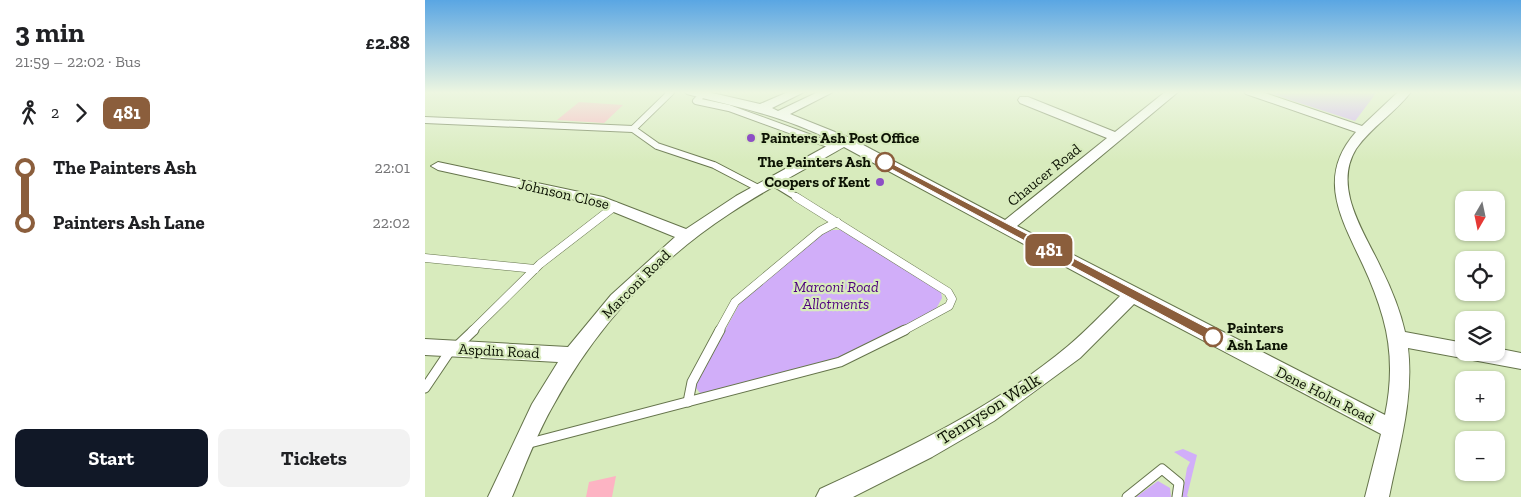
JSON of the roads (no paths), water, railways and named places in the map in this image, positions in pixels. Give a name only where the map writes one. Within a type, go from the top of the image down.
[{"type":"street","name":"Dene Holm Road","points":[[783,115],[1006,227],[1392,429]]},
{"type":"street","points":[[1061,115],[1116,137]]},
{"type":"street","name":"Chaucer Road","points":[[1006,227],[1143,115]]},
{"type":"street","points":[[1319,115],[1366,131]]},
{"type":"street","points":[[1377,497],[1401,381],[1397,338],[1380,285],[1347,217],[1342,196],[1342,177],[1347,154],[1382,115]]},
{"type":"street","name":"Marconi Road","points":[[500,497],[547,397],[573,355],[593,328],[628,288],[655,262],[726,208],[841,144]]},
{"type":"street","name":"Johnson Close","points":[[437,166],[615,206],[687,236]]},
{"type":"street","name":"Tennyson Walk","points":[[828,497],[904,461],[1012,397],[1073,353],[1133,294]]},
{"type":"street","points":[[1397,338],[1455,349]]},
{"type":"street","name":"Aspdin Road","points":[[425,347],[573,355]]},
{"type":"street","points":[[1505,358],[1521,361]]},
{"type":"lane","points":[[425,120],[509,122],[617,130],[633,128],[647,115]]},
{"type":"lane","points":[[748,115],[813,140],[841,144]]},
{"type":"lane","points":[[524,444],[582,431],[846,360],[949,306],[952,299],[948,292],[837,222],[766,186],[714,165],[657,146],[633,128]]},
{"type":"lane","points":[[425,388],[453,348],[535,269],[615,206]]},
{"type":"lane","points":[[688,402],[692,382],[735,302],[820,231],[837,222]]},
{"type":"lane","points":[[425,258],[468,264],[535,269]]},
{"type":"lane","points":[[1127,497],[1162,469],[1179,483],[1177,497]]},
{"type":"place","name":"Painters Ash Post Office","points":[[751,138]]},
{"type":"place","name":"The Painters Ash","points":[[885,162]]},
{"type":"place","name":"Coopers of Kent","points":[[880,182]]},
{"type":"place","name":"Painters Ash Lane","points":[[1213,337]]},
{"type":"park label","name":"Marconi Road Allotments","points":[[836,296]]}]
